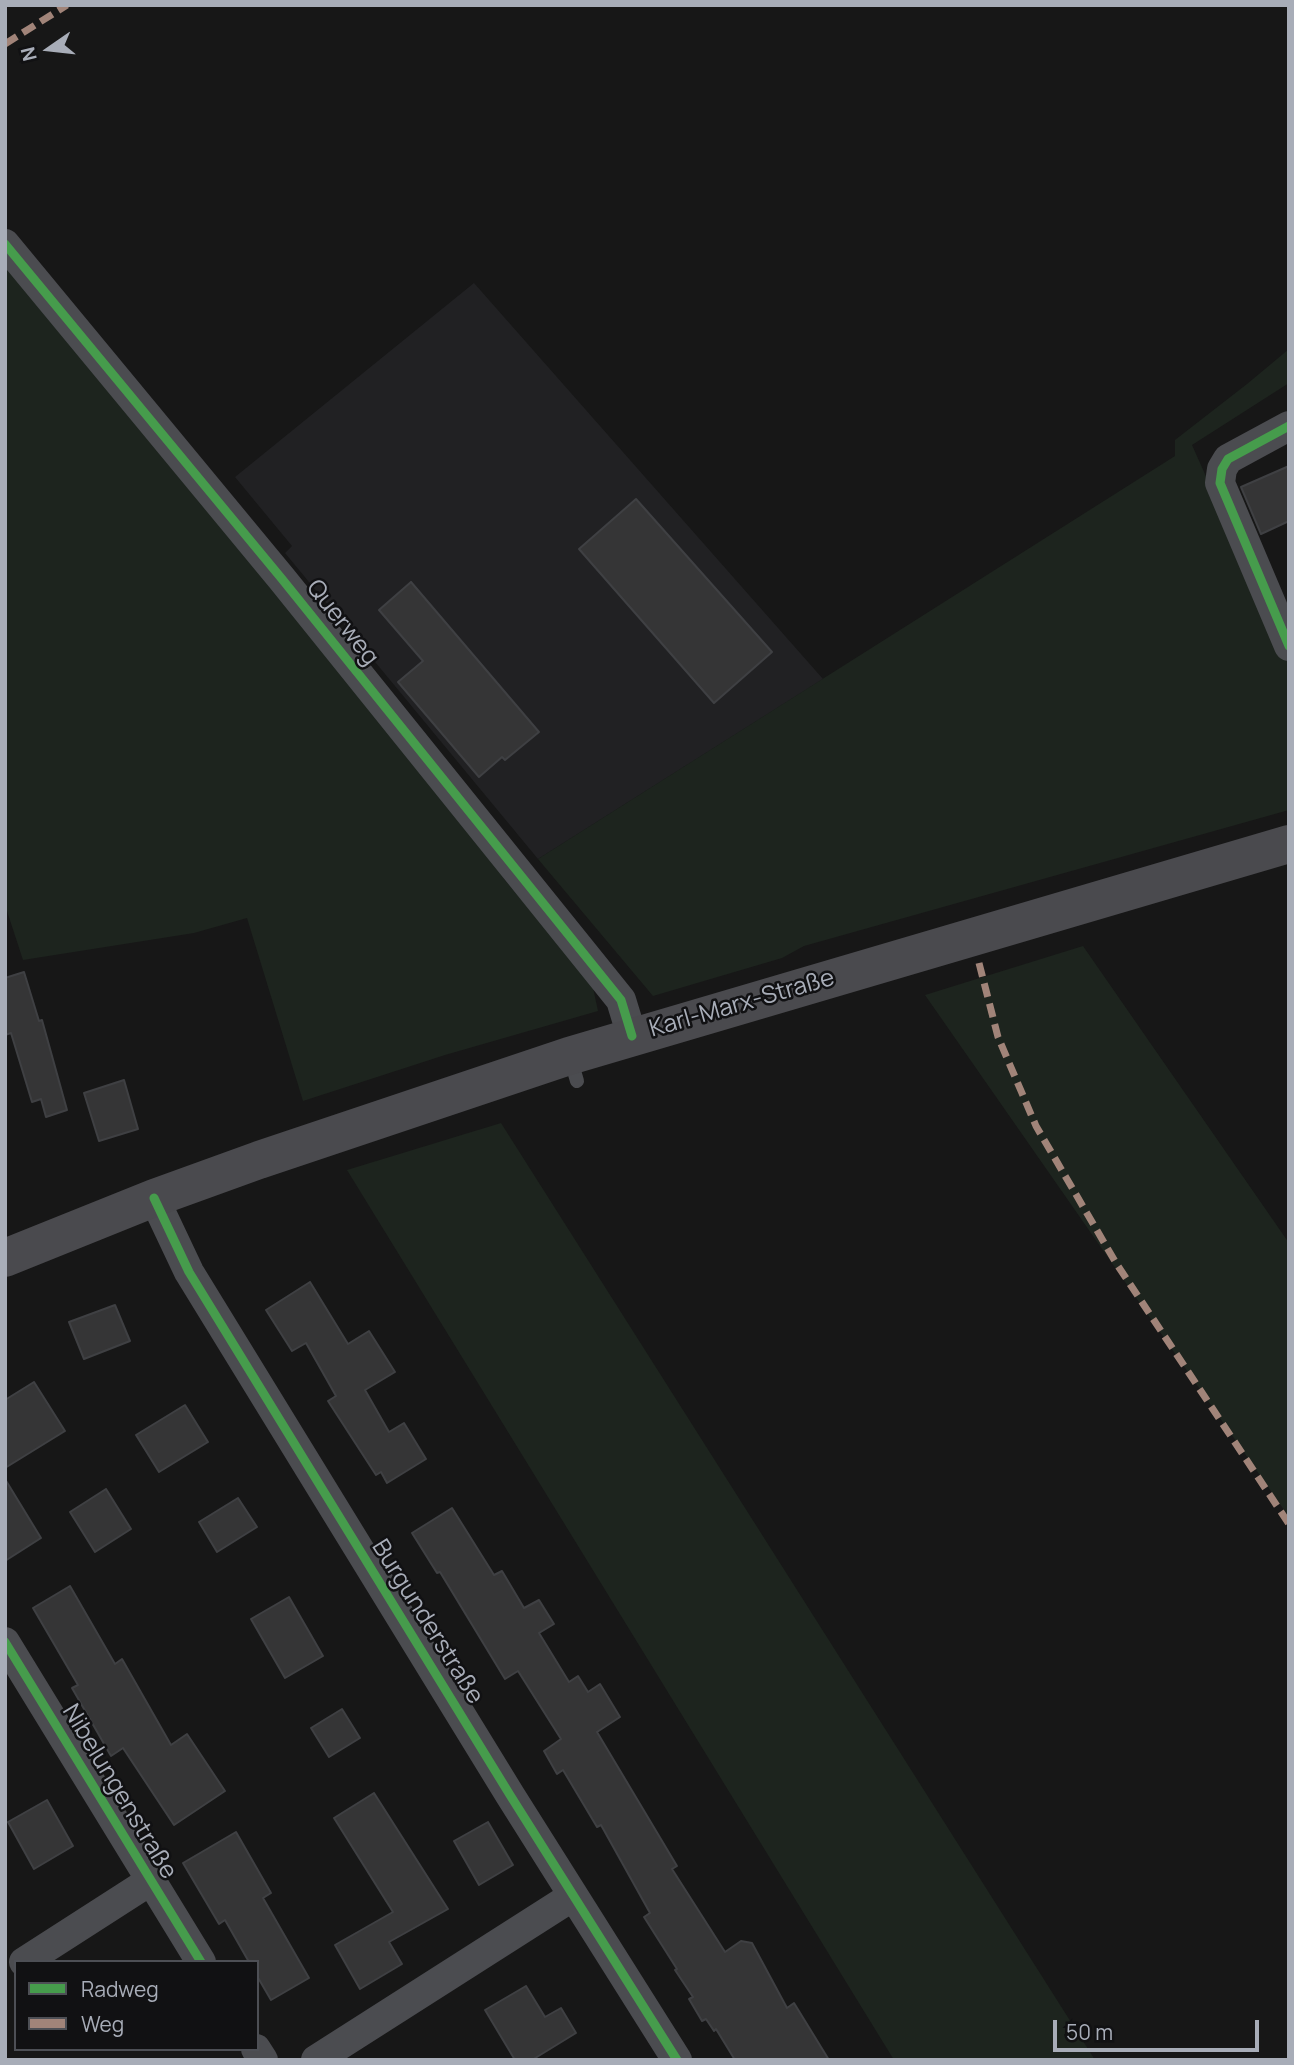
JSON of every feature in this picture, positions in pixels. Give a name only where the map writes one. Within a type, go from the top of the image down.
[{"type":"main road","name":"Karl-Marx-Straße","points":[[5,1258],[154,1198],[259,1160],[573,1068],[632,1036],[1289,844]]},
{"type":"street","name":"Querweg","points":[[5,244],[282,579],[621,1000],[632,1036]]},
{"type":"street","points":[[1289,426],[1228,459],[1222,469],[1220,483],[1289,646]]},
{"type":"street","name":"Burgunderstraße","points":[[154,1198],[189,1272],[677,2060]]},
{"type":"street","name":"Nibelungenstraße","points":[[5,1642],[200,1960]]},
{"type":"street","points":[[27,1960],[150,1881]]},
{"type":"street","points":[[316,2060],[573,1896]]},
{"type":"shaded area","points":[[5,258],[485,844],[504,879],[592,983],[598,1011],[445,1055],[303,1101],[247,918],[194,933],[23,960],[5,905]]},
{"type":"shaded area","points":[[474,283],[823,679],[538,859],[285,553],[292,546],[235,477]]},
{"type":"shaded area","points":[[1289,349],[1289,383],[1192,445],[1289,663],[1289,810],[804,946],[782,958],[653,996],[538,859],[1175,456],[1175,440]]},
{"type":"shaded area","points":[[1083,946],[1289,1243],[1289,1517],[925,995]]},
{"type":"shaded area","points":[[501,1123],[1095,2060],[894,2060],[347,1170]]},
{"type":"building","points":[[1289,466],[1289,521],[1261,534],[1241,487]]},
{"type":"building","points":[[636,499],[772,652],[714,703],[579,549]]},
{"type":"building","points":[[411,582],[539,732],[505,760],[502,757],[479,777],[398,682],[423,661],[379,610]]},
{"type":"building","points":[[24,972],[39,1021],[42,1020],[67,1110],[46,1117],[41,1099],[32,1102],[11,1033],[5,1035],[5,978]]},
{"type":"building","points":[[124,1080],[138,1129],[99,1141],[84,1093]]},
{"type":"building","points":[[310,1282],[348,1344],[369,1331],[395,1372],[365,1390],[389,1432],[404,1423],[426,1459],[387,1483],[381,1472],[376,1475],[328,1401],[336,1396],[306,1343],[292,1351],[266,1310]]},
{"type":"building","points":[[115,1305],[130,1341],[84,1359],[69,1322]]},
{"type":"building","points":[[34,1382],[65,1431],[5,1468],[5,1400]]},
{"type":"building","points":[[185,1405],[208,1442],[159,1472],[136,1435]]},
{"type":"building","points":[[5,1479],[41,1538],[5,1561]]},
{"type":"building","points":[[106,1489],[131,1529],[95,1552],[70,1512]]},
{"type":"building","points":[[238,1498],[257,1527],[217,1552],[199,1522]]},
{"type":"building","points":[[452,1508],[494,1575],[502,1571],[524,1608],[539,1600],[554,1624],[539,1633],[569,1682],[578,1676],[588,1692],[600,1684],[620,1717],[597,1732],[677,1866],[672,1869],[725,1952],[741,1941],[752,1943],[787,2008],[794,2003],[829,2060],[735,2060],[716,2029],[714,2031],[706,2019],[702,2021],[689,1999],[693,1997],[644,1917],[650,1913],[601,1825],[597,1827],[563,1770],[557,1774],[544,1751],[561,1739],[518,1671],[505,1679],[440,1572],[437,1573],[412,1533]]},
{"type":"building","points":[[70,1586],[115,1664],[122,1659],[171,1745],[187,1734],[225,1791],[174,1825],[123,1748],[111,1756],[72,1688],[78,1685],[33,1608]]},
{"type":"building","points":[[289,1597],[323,1656],[285,1678],[251,1619]]},
{"type":"building","points":[[342,1709],[360,1738],[329,1757],[311,1728]]},
{"type":"building","points":[[374,1793],[448,1909],[389,1942],[402,1964],[360,1989],[335,1945],[393,1912],[334,1818]]},
{"type":"building","points":[[47,1800],[73,1846],[34,1869],[8,1822]]},
{"type":"building","points":[[488,1822],[513,1865],[479,1885],[454,1841]]},
{"type":"building","points":[[236,1832],[271,1893],[263,1898],[309,1978],[271,2000],[259,1979],[259,1960],[248,1960],[225,1920],[219,1924],[183,1863]]},
{"type":"building","points":[[526,1986],[545,2017],[561,2008],[576,2033],[532,2060],[515,2060],[485,2010]]},
{"type":"marked path","points":[[5,44],[67,5]]},
{"type":"marked path","points":[[979,963],[998,1037],[1036,1126],[1116,1263],[1289,1524]]},
{"type":"cycle path","points":[[5,244],[282,579],[621,1000],[632,1036]]},
{"type":"cycle path","points":[[1289,426],[1228,459],[1222,469],[1220,483],[1289,646]]},
{"type":"cycle path","points":[[154,1198],[189,1272],[510,1795],[677,2060]]},
{"type":"cycle path","points":[[5,1642],[200,1960]]}]
